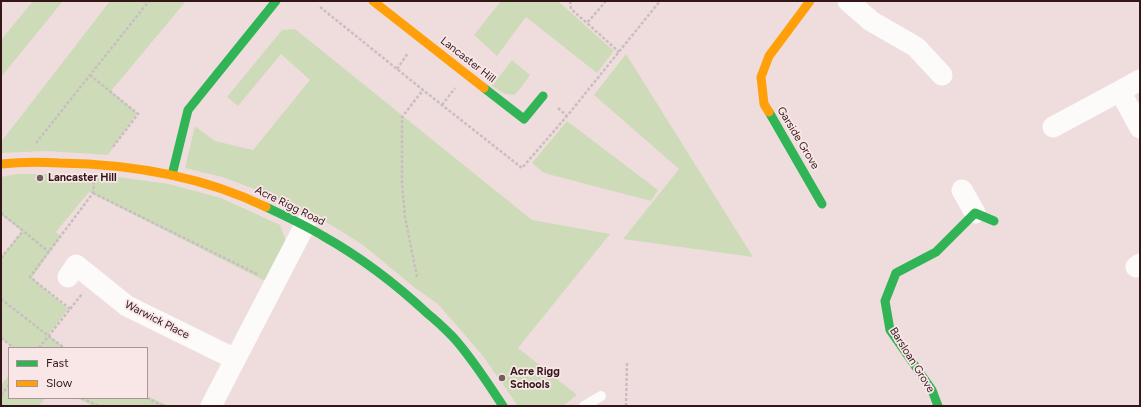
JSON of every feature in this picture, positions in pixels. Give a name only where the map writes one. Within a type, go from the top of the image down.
[{"type":"street","points":[[172,175],[188,110],[276,1]]},
{"type":"street","name":"Lancaster Hill","points":[[373,1],[524,119],[544,96]]},
{"type":"street","name":"Garside Grove","points":[[810,1],[769,56],[761,77],[764,104],[822,204]]},
{"type":"street","points":[[848,1],[871,21],[916,47],[942,75]]},
{"type":"street","points":[[1053,127],[1140,80]]},
{"type":"street","points":[[1120,91],[1140,128]]},
{"type":"street","name":"Acre Rigg Road","points":[[1,164],[42,162],[95,164],[129,167],[172,175],[204,183],[247,198],[305,225],[341,245],[372,266],[413,298],[459,344],[503,406]]},
{"type":"street","points":[[962,190],[975,213],[994,221]]},
{"type":"street","name":"Barsloan Grove","points":[[938,406],[932,390],[890,330],[885,301],[896,273],[936,252],[975,213]]},
{"type":"street","points":[[211,406],[305,225]]},
{"type":"street","name":"Warwick Place","points":[[68,277],[76,265],[127,306],[235,359]]},
{"type":"lane","points":[[584,406],[601,396]]},
{"type":"path","points":[[32,148],[149,1]]},
{"type":"path","points":[[570,1],[571,9],[619,52]]},
{"type":"path","points":[[587,23],[606,1]]},
{"type":"path","points":[[320,7],[422,90],[522,168],[567,116],[660,1]]},
{"type":"path","points":[[90,75],[138,114],[111,150]]},
{"type":"path","points":[[418,278],[405,217],[402,184],[402,117],[422,90]]},
{"type":"path","points":[[544,96],[567,116]]},
{"type":"path","points":[[70,309],[30,277],[93,193],[95,164]]},
{"type":"path","points":[[93,193],[274,283]]},
{"type":"path","points":[[1,213],[49,252]]},
{"type":"path","points":[[1,258],[23,231]]},
{"type":"path","points":[[40,347],[94,279]]},
{"type":"path","points":[[1,299],[63,347]]},
{"type":"path","points":[[1,338],[13,347]]},
{"type":"path","points":[[626,406],[627,363]]},
{"type":"path","points":[[1,395],[8,386]]},
{"type":"path","points":[[148,398],[163,406]]},
{"type":"path","points":[[84,399],[98,406]]},
{"type":"green space","points":[[33,1],[63,1],[1,77],[1,40]]},
{"type":"green space","points":[[110,1],[186,1],[111,91],[137,113],[108,155],[47,151],[1,153],[1,142]]},
{"type":"green space","points":[[501,1],[558,1],[614,51],[597,73],[526,17],[497,56],[474,35]]},
{"type":"green space","points":[[295,29],[532,220],[610,234],[518,348],[577,395],[563,406],[518,406],[483,356],[438,304],[415,288],[363,245],[328,223],[297,210],[265,193],[222,177],[185,168],[195,126],[215,141],[253,150],[310,80],[281,54],[238,106],[227,97],[282,30]]},
{"type":"green space","points":[[626,54],[753,257],[623,239],[679,169],[594,95]]},
{"type":"green space","points":[[512,60],[530,75],[514,95],[505,94],[492,86]]},
{"type":"green space","points":[[567,121],[658,190],[651,201],[544,173],[532,163]]},
{"type":"green space","points":[[17,174],[96,174],[169,184],[221,198],[280,225],[287,244],[267,282],[89,192],[56,232],[61,236],[32,278],[68,309],[48,335],[64,347],[13,347],[1,338],[1,257],[22,231],[1,215],[1,177]]},
{"type":"green space","points":[[8,376],[8,399],[44,399],[39,406],[1,406],[1,385]]},
{"type":"green space","points":[[148,396],[169,406],[93,406],[78,399],[148,399]]},
{"type":"traffic: fast","points":[[172,175],[188,110],[276,1]]},
{"type":"traffic: fast","points":[[484,88],[524,119],[543,96]]},
{"type":"traffic: fast","points":[[769,112],[822,204]]},
{"type":"traffic: fast","points":[[266,207],[302,224],[337,244],[365,262],[404,292],[438,322],[460,345],[503,406]]},
{"type":"traffic: fast","points":[[938,406],[932,390],[890,330],[885,301],[896,273],[936,252],[975,213],[994,221]]},
{"type":"traffic: slow","points":[[373,1],[484,88]]},
{"type":"traffic: slow","points":[[769,112],[764,104],[761,77],[769,56],[810,1]]},
{"type":"traffic: slow","points":[[1,164],[37,162],[86,164],[139,169],[217,187],[266,207]]},
{"type":"place","name":"Lancaster Hill","points":[[40,178]]},
{"type":"place","name":"Acre Rigg Schools","points":[[502,378]]}]
